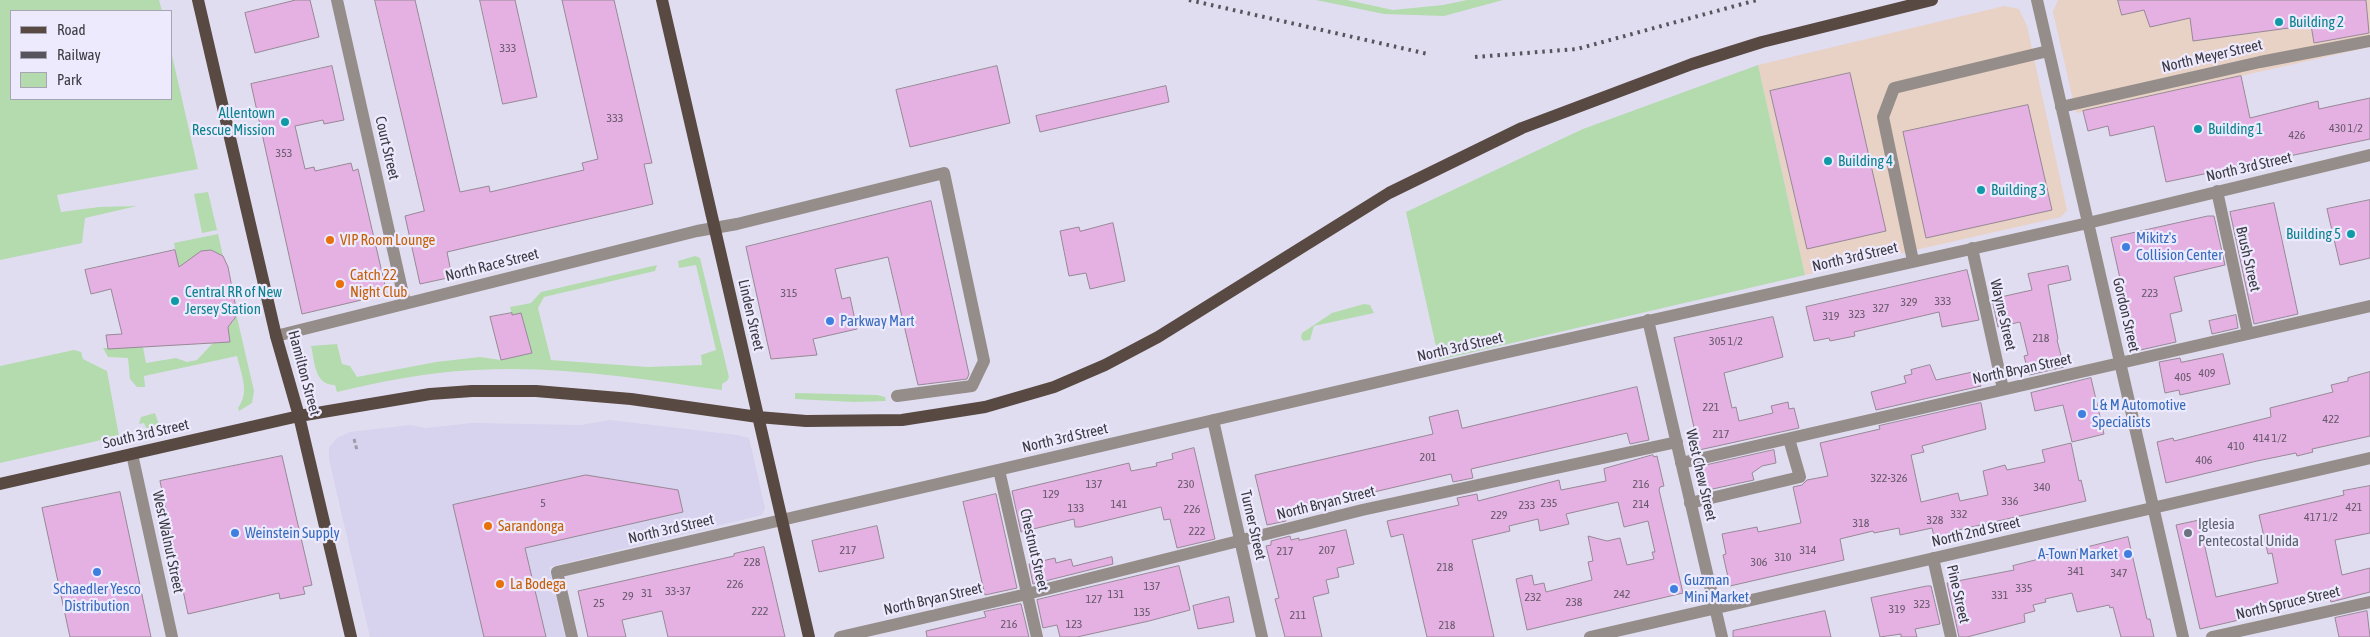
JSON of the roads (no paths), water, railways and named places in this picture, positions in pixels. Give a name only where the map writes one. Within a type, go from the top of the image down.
[{"type":"main road","name":"Hamilton Street","points":[[198,0],[276,336],[299,416],[351,637]]},
{"type":"main road","name":"Linden Street","points":[[662,0],[809,637]]},
{"type":"main road","name":"South 3rd Street","points":[[0,484],[299,416],[430,394],[536,390],[640,400],[758,417],[806,421],[902,420],[985,407],[1054,387],[1106,365],[1158,337],[1389,193],[1522,128],[1692,64],[1762,42],[1932,0]]},
{"type":"street","name":"Court Street","points":[[338,0],[405,303]]},
{"type":"street","name":"Gordon Street","points":[[2037,0],[2183,637]]},
{"type":"street","name":"North Meyer Street","points":[[2061,107],[2260,62],[2370,41]]},
{"type":"street","points":[[1913,261],[1883,116],[1894,88],[2048,51]]},
{"type":"street","name":"North 3rd Street","points":[[572,637],[557,572],[1648,320],[2088,223],[2370,155]]},
{"type":"street","name":"North Race Street","points":[[276,336],[715,227],[737,224],[944,173],[984,362],[972,386],[896,396]]},
{"type":"street","name":"Brush Street","points":[[2216,192],[2248,334]]},
{"type":"street","name":"Wayne Street","points":[[1972,248],[2003,389]]},
{"type":"street","name":"North Bryan Street","points":[[1681,463],[2370,306]]},
{"type":"street","name":"West Chew Street","points":[[1648,320],[1722,637]]},
{"type":"street","name":"Turner Street","points":[[1213,420],[1262,637]]},
{"type":"street","points":[[1690,503],[1800,477],[1789,439]]},
{"type":"street","name":"North Bryan Street","points":[[840,637],[1027,594],[1362,510],[1677,442]]},
{"type":"street","name":"West Walnut Street","points":[[132,454],[172,637]]},
{"type":"street","name":"North 2nd Street","points":[[1590,637],[2370,458]]},
{"type":"street","name":"Chestnut Street","points":[[999,470],[1037,637]]},
{"type":"street","name":"Pine Street","points":[[1933,558],[1951,637]]},
{"type":"street","name":"North Spruce Street","points":[[2212,637],[2370,602]]},
{"type":"railway","points":[[1189,0],[1428,54]]},
{"type":"railway","points":[[1475,57],[1577,49],[1757,0]]},
{"type":"place","name":"Building 2","points":[[2279,22]]},
{"type":"place","name":"Allentown Rescue Mission","points":[[285,122]]},
{"type":"place","name":"Building 1","points":[[2198,129]]},
{"type":"place","name":"Building 4","points":[[1828,161]]},
{"type":"place","name":"Building 3","points":[[1981,190]]},
{"type":"place","name":"Building 5","points":[[2351,234]]},
{"type":"place","name":"VIP Room Lounge","points":[[330,240]]},
{"type":"place","name":"Mikitz's Collision Center","points":[[2126,247]]},
{"type":"place","name":"Catch 22 Night Club","points":[[340,284]]},
{"type":"place","name":"Central RR of New Jersey Station","points":[[175,301]]},
{"type":"place","name":"Parkway Mart","points":[[830,321]]},
{"type":"place","name":"L & M Automotive Specialists","points":[[2082,414]]},
{"type":"place","name":"Sarandonga","points":[[488,526]]},
{"type":"place","name":"Weinstein Supply","points":[[235,533]]},
{"type":"place","name":"Iglesia Pentecostal Unida","points":[[2188,533]]},
{"type":"place","name":"A-Town Market","points":[[2128,554]]},
{"type":"place","name":"Schaedler Yesco Distribution","points":[[97,572]]},
{"type":"place","name":"La Bodega","points":[[500,584]]},
{"type":"place","name":"Guzman Mini Market","points":[[1674,589]]}]
